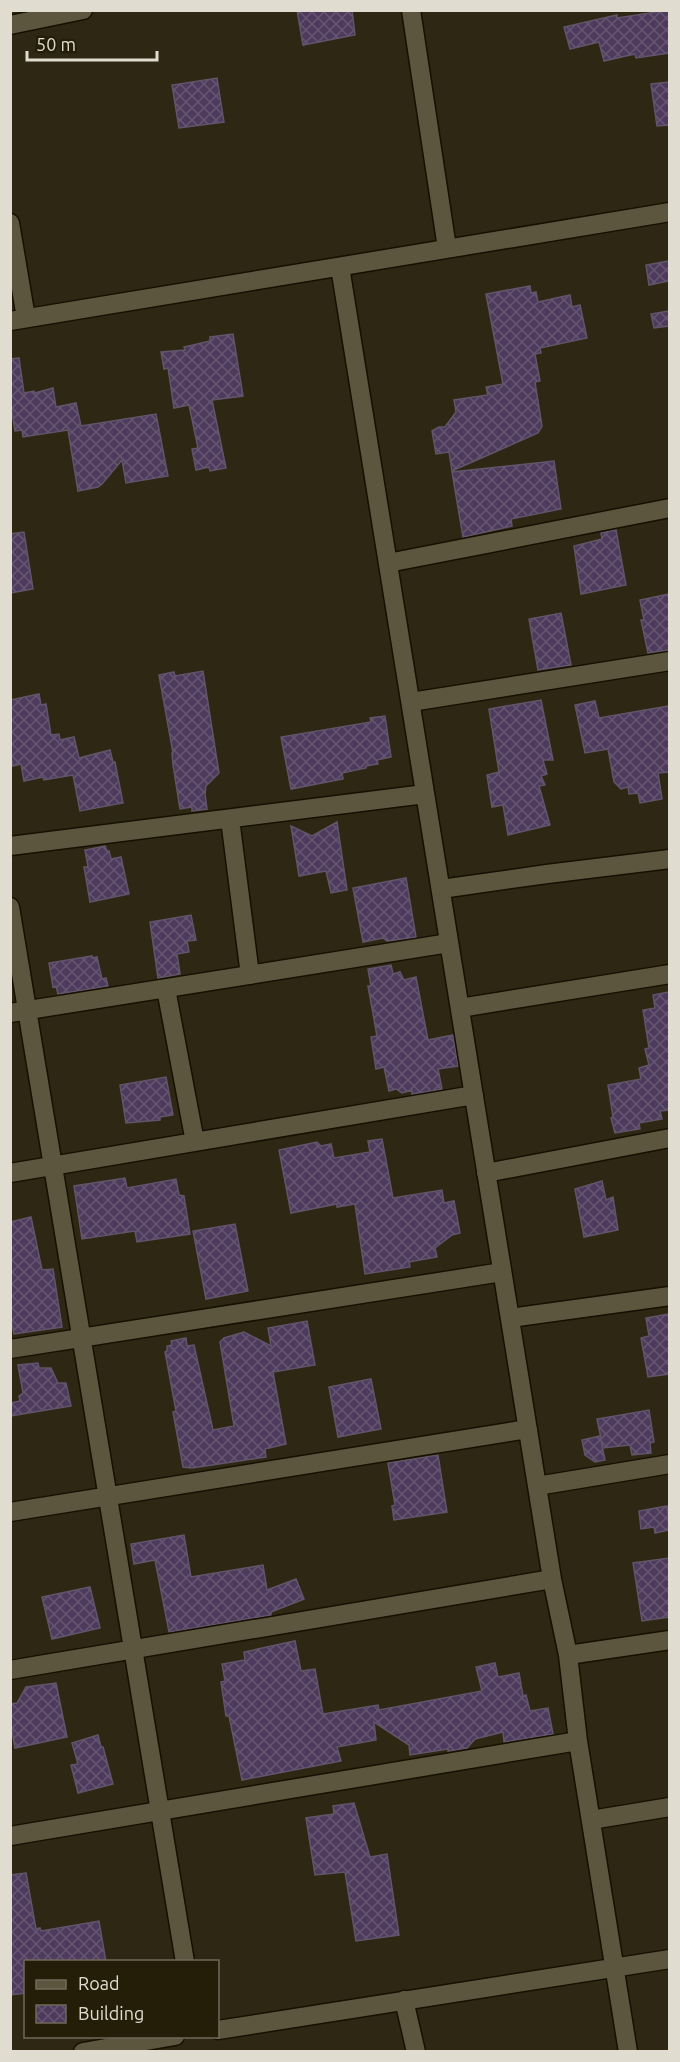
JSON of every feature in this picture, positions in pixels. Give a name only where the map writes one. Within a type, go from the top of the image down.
[{"type":"street","points":[[10,25],[83,10]]},
{"type":"street","points":[[411,10],[447,248]]},
{"type":"street","points":[[10,223],[18,319],[669,212]]},
{"type":"street","points":[[340,267],[552,1579],[568,1655],[578,1741],[628,2052]]},
{"type":"street","points":[[388,563],[669,508]]},
{"type":"street","points":[[411,702],[669,661]]},
{"type":"street","points":[[10,846],[425,794]]},
{"type":"street","points":[[230,819],[250,975]]},
{"type":"street","points":[[441,889],[669,859]]},
{"type":"street","points":[[10,907],[19,1012],[54,1166],[185,1960]]},
{"type":"street","points":[[19,1012],[449,943]]},
{"type":"street","points":[[460,1008],[669,974]]},
{"type":"street","points":[[166,989],[195,1142]]},
{"type":"street","points":[[10,1173],[474,1095]]},
{"type":"street","points":[[486,1173],[669,1138]]},
{"type":"street","points":[[10,1349],[502,1272]]},
{"type":"street","points":[[510,1318],[669,1296]]},
{"type":"street","points":[[10,1512],[528,1429]]},
{"type":"street","points":[[537,1486],[669,1464]]},
{"type":"street","points":[[10,1670],[552,1579]]},
{"type":"street","points":[[568,1655],[669,1640]]},
{"type":"street","points":[[10,1836],[578,1741]]},
{"type":"street","points":[[591,1820],[669,1807]]},
{"type":"street","points":[[219,2030],[669,1959]]},
{"type":"street","points":[[404,2000],[416,2052]]},
{"type":"street","points":[[82,2052],[169,2038]]},
{"type":"building","points":[[297,10],[352,10],[355,35],[303,45]]},
{"type":"building","points":[[669,10],[669,53],[636,58],[635,54],[604,61],[599,42],[570,49],[564,27],[617,15],[617,18]]},
{"type":"building","points":[[217,78],[224,122],[179,128],[172,85]]},
{"type":"building","points":[[669,82],[669,125],[657,126],[651,84]]},
{"type":"building","points":[[669,261],[669,281],[649,285],[646,265]]},
{"type":"building","points":[[530,286],[531,293],[536,292],[538,302],[570,295],[572,307],[580,305],[587,338],[540,348],[541,353],[535,354],[540,381],[535,382],[542,426],[538,433],[452,471],[449,452],[436,454],[432,431],[445,427],[456,412],[454,400],[488,395],[486,387],[503,384],[486,294]]},
{"type":"building","points":[[669,311],[669,326],[654,328],[651,314]]},
{"type":"building","points":[[233,334],[243,396],[212,400],[226,468],[210,471],[209,467],[196,470],[192,449],[198,448],[189,405],[174,408],[168,368],[164,369],[161,352],[185,350],[184,347],[210,341],[210,337]]},
{"type":"building","points":[[19,358],[24,393],[34,391],[35,393],[53,388],[56,407],[76,403],[81,426],[156,414],[168,476],[126,483],[122,460],[98,487],[78,491],[68,430],[23,437],[22,430],[15,431],[10,400],[10,359]]},
{"type":"building","points":[[554,461],[561,509],[511,519],[512,526],[463,537],[452,472]]},
{"type":"building","points":[[616,530],[626,585],[581,594],[574,546],[602,539],[601,533]]},
{"type":"building","points":[[24,532],[33,589],[10,593],[10,534]]},
{"type":"building","points":[[669,594],[669,650],[648,653],[641,620],[644,620],[640,600]]},
{"type":"building","points":[[561,613],[571,665],[538,670],[529,619]]},
{"type":"building","points":[[203,671],[219,773],[206,786],[207,809],[192,811],[192,807],[180,809],[159,675],[174,672],[175,676]]},
{"type":"building","points":[[39,694],[41,705],[46,704],[51,735],[59,734],[60,740],[74,737],[79,758],[110,750],[113,762],[115,762],[123,803],[80,811],[73,775],[24,781],[21,764],[13,766],[10,752],[10,700]]},
{"type":"building","points":[[541,700],[553,760],[543,760],[547,774],[541,776],[545,785],[539,786],[550,825],[508,835],[503,805],[492,807],[487,775],[499,772],[489,709]]},
{"type":"building","points":[[595,701],[599,718],[669,706],[669,772],[658,773],[662,799],[640,803],[638,793],[629,794],[628,787],[621,789],[614,782],[608,749],[585,753],[575,705]]},
{"type":"building","points":[[385,716],[391,757],[377,760],[378,764],[366,766],[366,768],[342,773],[343,779],[291,789],[281,737],[371,722],[370,718]]},
{"type":"building","points":[[337,822],[347,890],[331,893],[326,871],[299,876],[291,826],[312,836]]},
{"type":"building","points":[[105,846],[111,859],[121,857],[129,894],[90,902],[84,867],[88,867],[85,850]]},
{"type":"building","points":[[406,878],[416,937],[387,941],[383,938],[363,942],[353,888]]},
{"type":"building","points":[[191,915],[196,940],[187,941],[189,952],[177,954],[180,974],[158,978],[150,922]]},
{"type":"building","points":[[92,956],[92,958],[97,957],[102,979],[106,978],[108,986],[58,994],[56,986],[53,987],[49,963]]},
{"type":"building","points":[[391,965],[393,974],[400,972],[404,980],[416,977],[428,1040],[453,1035],[458,1066],[438,1069],[442,1089],[412,1094],[412,1090],[402,1093],[396,1089],[389,1091],[384,1067],[376,1069],[371,1037],[377,1036],[368,986],[371,986],[368,969]]},
{"type":"building","points":[[669,992],[669,1110],[660,1111],[662,1119],[639,1123],[640,1129],[615,1133],[608,1085],[641,1079],[639,1068],[649,1065],[645,1049],[649,1048],[643,1010],[655,1008],[653,995]]},
{"type":"building","points":[[166,1077],[173,1115],[160,1117],[160,1120],[126,1123],[120,1085]]},
{"type":"building","points":[[382,1139],[393,1198],[442,1190],[444,1203],[454,1201],[460,1233],[452,1235],[435,1248],[437,1257],[409,1262],[410,1267],[365,1274],[355,1204],[337,1207],[337,1204],[291,1213],[279,1150],[317,1142],[321,1146],[331,1144],[334,1158],[370,1152],[368,1141]]},
{"type":"building","points":[[125,1178],[127,1188],[176,1179],[179,1195],[184,1196],[190,1234],[137,1242],[135,1231],[82,1239],[74,1186]]},
{"type":"building","points":[[602,1181],[606,1200],[613,1197],[618,1230],[584,1237],[575,1189]]},
{"type":"building","points":[[31,1217],[42,1270],[53,1269],[62,1327],[14,1334],[10,1315],[10,1222]]},
{"type":"building","points":[[235,1224],[248,1291],[206,1299],[193,1231]]},
{"type":"building","points":[[669,1314],[669,1374],[648,1377],[641,1338],[649,1336],[646,1318]]},
{"type":"building","points":[[307,1321],[315,1365],[273,1372],[286,1444],[265,1449],[266,1457],[192,1468],[183,1467],[165,1352],[167,1346],[172,1345],[171,1341],[186,1338],[187,1346],[194,1345],[213,1430],[234,1426],[220,1342],[224,1338],[244,1332],[271,1346],[268,1328]]},
{"type":"building","points":[[38,1363],[39,1368],[51,1368],[58,1383],[66,1383],[71,1406],[10,1416],[10,1403],[20,1401],[19,1396],[23,1393],[18,1365]]},
{"type":"building","points":[[371,1379],[381,1429],[338,1437],[329,1387]]},
{"type":"building","points":[[649,1410],[654,1442],[650,1443],[651,1453],[632,1455],[630,1445],[603,1448],[597,1419]]},
{"type":"building","points":[[600,1436],[605,1460],[595,1462],[585,1455],[582,1440]]},
{"type":"building","points":[[438,1455],[447,1512],[394,1520],[392,1506],[395,1505],[388,1463]]},
{"type":"building","points":[[667,1506],[669,1530],[655,1533],[654,1527],[641,1529],[639,1511]]},
{"type":"building","points":[[184,1535],[191,1577],[263,1565],[267,1590],[296,1579],[304,1599],[271,1612],[271,1615],[169,1632],[155,1560],[134,1564],[131,1544]]},
{"type":"building","points":[[669,1558],[669,1617],[642,1621],[633,1563]]},
{"type":"building","points":[[90,1587],[100,1628],[52,1639],[42,1597]]},
{"type":"building","points":[[295,1641],[301,1671],[315,1669],[323,1714],[378,1705],[379,1710],[482,1691],[476,1667],[495,1663],[498,1677],[519,1673],[523,1696],[526,1695],[530,1711],[548,1708],[553,1734],[504,1742],[503,1732],[475,1739],[467,1748],[410,1755],[409,1745],[374,1722],[376,1740],[337,1747],[341,1761],[242,1780],[229,1716],[226,1716],[221,1682],[225,1681],[222,1664],[245,1660],[244,1652]]},
{"type":"building","points":[[56,1683],[67,1737],[15,1748],[10,1721],[10,1704],[17,1703],[26,1687]]},
{"type":"building","points":[[98,1735],[113,1784],[78,1793],[71,1765],[78,1764],[72,1743]]},
{"type":"building","points":[[354,1803],[370,1857],[387,1854],[399,1935],[356,1941],[345,1872],[315,1875],[306,1818],[334,1814],[333,1806]]},
{"type":"building","points":[[26,1873],[36,1929],[40,1928],[41,1931],[99,1921],[106,1960],[24,1960],[24,1993],[10,1995],[10,1875]]}]
